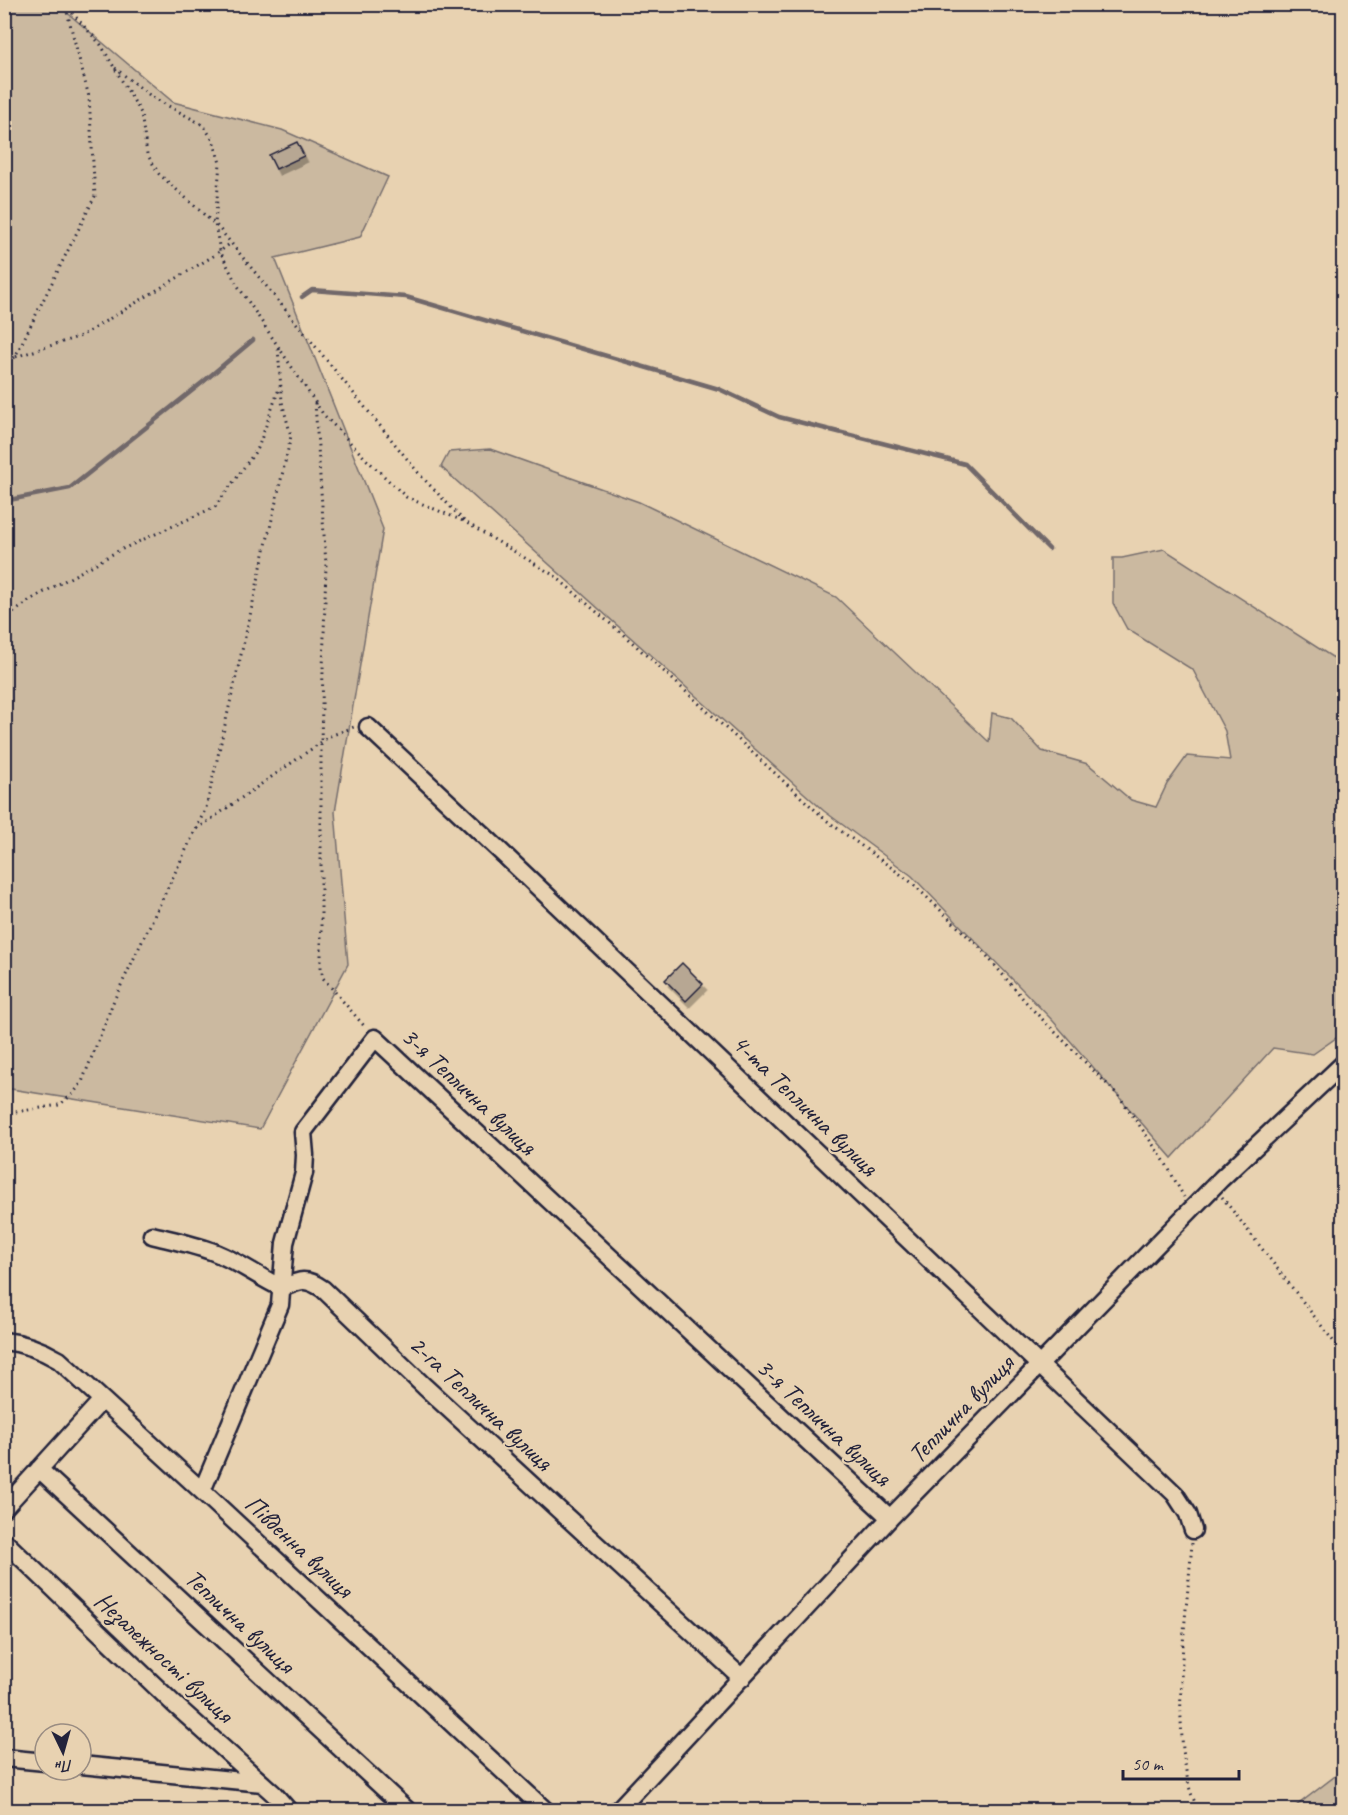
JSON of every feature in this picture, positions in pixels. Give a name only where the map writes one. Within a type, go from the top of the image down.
[{"type":"street","name":"4-та Теплична вулиця","points":[[368,727],[1175,1494],[1188,1514],[1193,1530]]},
{"type":"street","name":"3-я Теплична вулиця","points":[[202,1491],[280,1305],[285,1243],[304,1173],[303,1132],[375,1038],[890,1518]]},
{"type":"street","name":"Теплична вулиця","points":[[618,1810],[890,1518],[1218,1182],[1344,1063]]},
{"type":"street","points":[[152,1235],[212,1251],[245,1266],[282,1288]]},
{"type":"street","name":"2-га Теплична вулиця","points":[[282,1288],[307,1280],[323,1289],[425,1387],[742,1678]]},
{"type":"street","name":"Південна вулиця","points":[[4,1341],[40,1349],[59,1360],[545,1810]]},
{"type":"street","points":[[4,1508],[102,1400]]},
{"type":"street","name":"Теплична вулиця","points":[[39,1469],[407,1810]]},
{"type":"street","name":"Незалежності вулиця","points":[[4,1541],[174,1704],[274,1794],[288,1810]]},
{"type":"street","points":[[4,1758],[33,1761]]},
{"type":"street","points":[[93,1766],[262,1783]]},
{"type":"path","points":[[65,5],[101,45],[141,113],[147,154],[159,174],[215,224],[421,476],[465,522]]},
{"type":"path","points":[[4,365],[15,357],[95,196],[90,97],[65,5]]},
{"type":"path","points":[[114,67],[152,97],[204,125],[213,140],[220,163],[215,224],[220,251],[236,283],[323,414],[406,497],[465,522],[555,576],[634,644],[825,820],[911,882],[981,949],[1031,1008],[1119,1096],[1165,1162],[1191,1210]]},
{"type":"path","points":[[4,358],[15,357],[81,336],[231,243]]},
{"type":"path","points":[[4,1114],[59,1106],[73,1094],[82,1082],[114,999],[206,808],[291,436],[282,402],[278,348]]},
{"type":"path","points":[[4,620],[30,600],[118,551],[215,507],[258,448],[281,384]]},
{"type":"path","points":[[315,403],[326,564],[321,742],[322,972],[323,978],[375,1038]]},
{"type":"path","points":[[195,830],[330,736],[350,727],[368,727]]},
{"type":"path","points":[[1218,1182],[1344,1355]]},
{"type":"path","points":[[1193,1530],[1180,1694],[1184,1751],[1190,1791],[1199,1810]]},
{"type":"shaded area","points":[[4,5],[58,5],[173,102],[282,130],[388,177],[360,237],[275,258],[383,529],[335,812],[348,964],[260,1129],[5,1088]]},
{"type":"shaded area","points":[[490,449],[639,502],[836,597],[989,742],[992,713],[1011,718],[1042,751],[1088,764],[1131,800],[1156,807],[1167,784],[1187,756],[1230,760],[1225,731],[1193,670],[1127,629],[1113,603],[1113,558],[1164,549],[1343,664],[1343,1033],[1313,1054],[1273,1048],[1172,1158],[1053,1021],[912,876],[824,811],[441,467],[449,452]]},
{"type":"shaded area","points":[[1343,1770],[1343,1810],[1291,1810]]},
{"type":"building","points":[[297,142],[304,156],[276,169],[269,155]]},
{"type":"building","points":[[682,963],[703,984],[686,1001],[665,980]]},
{"type":"waterway","points":[[302,297],[312,290],[406,297],[719,389],[779,417],[965,464],[1049,549]]},
{"type":"waterway","points":[[4,501],[70,488],[253,340]]}]
